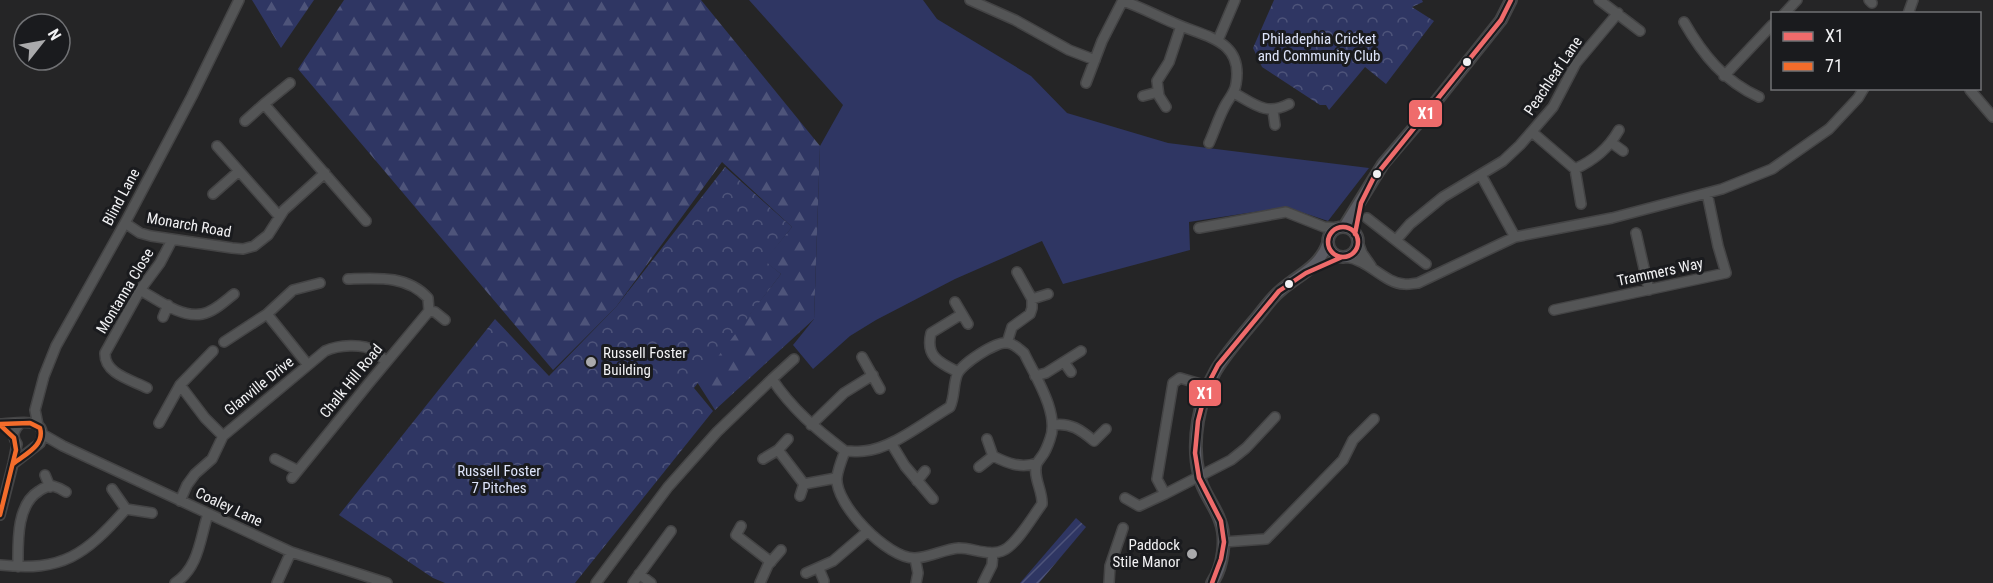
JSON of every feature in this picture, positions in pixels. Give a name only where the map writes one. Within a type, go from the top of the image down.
[{"type":"main road","points":[[1306,273],[1320,259],[1332,232],[1342,228],[1361,203],[1383,164],[1501,20],[1511,0]]},
{"type":"main road","points":[[1212,583],[1221,560],[1224,542],[1221,521],[1199,478],[1195,453],[1197,431],[1207,386],[1218,365],[1279,291],[1306,273],[1355,251],[1361,203]]},
{"type":"main road","points":[[1342,228],[1356,238]]},
{"type":"main road","points":[[1328,241],[1331,251],[1344,257]]},
{"type":"street","name":"Blind Lane","points":[[38,438],[35,410],[44,376],[56,346],[125,223],[192,96],[239,0]]},
{"type":"street","points":[[970,0],[990,4],[1069,50],[1095,60]]},
{"type":"street","points":[[1086,83],[1102,41],[1123,0],[1218,40],[1228,48],[1236,65],[1237,75],[1234,93],[1225,105],[1209,143]]},
{"type":"street","points":[[1218,40],[1235,0]]},
{"type":"street","points":[[1599,0],[1640,31]]},
{"type":"street","points":[[1788,12],[1797,0]]},
{"type":"street","name":"Peachleaf Lane","points":[[1396,240],[1410,224],[1443,197],[1503,161],[1532,132],[1553,107],[1576,63],[1618,14]]},
{"type":"street","points":[[1683,22],[1696,43],[1724,76],[1743,90],[1759,97]]},
{"type":"street","points":[[1166,107],[1158,92],[1157,81],[1169,62],[1181,26]]},
{"type":"street","points":[[1724,76],[1771,27]]},
{"type":"street","points":[[245,121],[290,83]]},
{"type":"street","points":[[1344,257],[1356,258],[1393,281],[1403,284],[1418,283],[1515,237],[1612,218],[1722,189],[1772,169],[1829,129],[1863,90]]},
{"type":"street","points":[[1970,90],[1993,117]]},
{"type":"street","points":[[1143,96],[1158,92]]},
{"type":"street","points":[[1234,93],[1273,111],[1289,104]]},
{"type":"street","points":[[264,104],[366,221]]},
{"type":"street","points":[[1273,111],[1275,125]]},
{"type":"street","points":[[1575,169],[1587,163],[1612,143],[1619,130]]},
{"type":"street","points":[[1532,132],[1575,169],[1581,204]]},
{"type":"street","points":[[1612,143],[1623,151]]},
{"type":"street","points":[[217,146],[279,216]]},
{"type":"street","points":[[213,194],[239,171]]},
{"type":"street","name":"Monarch Road","points":[[125,223],[140,232],[171,240],[243,249],[254,246],[268,235],[279,216],[326,173]]},
{"type":"street","points":[[1481,175],[1515,237]]},
{"type":"street","name":"Trammers Way","points":[[1554,310],[1726,273],[1707,193]]},
{"type":"street","points":[[337,205],[345,197]]},
{"type":"street","points":[[1198,228],[1286,212],[1324,227],[1342,228]]},
{"type":"street","points":[[1367,218],[1426,264]]},
{"type":"street","points":[[1307,221],[1328,241]]},
{"type":"street","points":[[1636,233],[1649,291]]},
{"type":"street","points":[[1356,238],[1372,268]]},
{"type":"street","name":"Montanna Close","points":[[147,388],[134,375],[111,370],[105,360],[105,354],[140,291],[160,263],[171,240]]},
{"type":"street","points":[[1007,343],[1012,327],[1030,314],[1032,299],[1017,272]]},
{"type":"street","points":[[348,279],[399,280],[418,283],[428,298],[429,311],[435,312],[445,320]]},
{"type":"street","points":[[224,342],[267,314],[293,290],[320,283]]},
{"type":"street","points":[[140,291],[189,313],[202,314],[215,308],[234,294]]},
{"type":"street","points":[[1032,299],[1048,294]]},
{"type":"street","points":[[955,302],[968,324]]},
{"type":"street","points":[[163,317],[168,305]]},
{"type":"street","name":"Chalk Hill Road","points":[[275,459],[295,474],[429,311]]},
{"type":"street","points":[[267,314],[308,365]]},
{"type":"street","points":[[958,372],[933,356],[928,344],[931,333],[962,314]]},
{"type":"street","points":[[772,379],[784,397],[811,425],[845,451],[865,451],[891,443],[950,407],[955,397],[958,372],[969,361],[984,352],[1007,343],[1017,346],[1024,353],[1051,411],[1052,437],[1037,463],[1029,466],[1007,463],[993,456],[987,439]]},
{"type":"street","name":"Glanville Drive","points":[[180,501],[187,484],[212,459],[223,436],[333,347],[363,346],[374,350],[386,362]]},
{"type":"street","points":[[159,423],[180,386],[213,351]]},
{"type":"street","points":[[1035,376],[1046,373],[1081,351]]},
{"type":"street","points":[[862,357],[880,388]]},
{"type":"street","points":[[596,583],[668,487],[717,432],[794,359]]},
{"type":"street","points":[[1064,362],[1071,372]]},
{"type":"street","points":[[811,425],[844,393],[873,375]]},
{"type":"street","points":[[1165,494],[1157,479],[1173,383],[1180,378],[1207,386]]},
{"type":"street","points":[[180,386],[223,436]]},
{"type":"street","name":"Blind Lane","points":[[0,515],[13,464],[16,427],[35,410]]},
{"type":"street","points":[[1125,498],[1140,506],[1199,478],[1231,460],[1246,448],[1275,417]]},
{"type":"street","points":[[1224,542],[1266,538],[1343,460],[1353,440],[1374,419]]},
{"type":"street","points":[[0,425],[34,422],[38,438]]},
{"type":"street","points":[[1053,425],[1065,423],[1079,430],[1096,445],[1106,429]]},
{"type":"street","points":[[0,425],[24,449],[38,438]]},
{"type":"street","points":[[1364,429],[1372,438]]},
{"type":"street","points":[[13,464],[38,438]]},
{"type":"street","name":"Coaley Lane","points":[[38,438],[63,446],[291,552],[387,583]]},
{"type":"street","points":[[763,459],[778,450],[788,439]]},
{"type":"street","points":[[891,443],[905,466],[933,499]]},
{"type":"street","points":[[778,450],[804,484]]},
{"type":"street","points":[[845,451],[837,478],[839,492],[843,499],[868,531],[886,548],[900,555],[915,558],[961,548],[993,553],[1005,550],[1042,504],[1043,496],[1036,476],[1037,463]]},
{"type":"street","points":[[979,467],[993,456]]},
{"type":"street","points":[[917,481],[926,471]]},
{"type":"street","points":[[45,476],[50,487]]},
{"type":"street","points":[[804,484],[837,478]]},
{"type":"street","points":[[800,496],[804,484]]},
{"type":"street","points":[[18,567],[18,539],[23,510],[36,492],[50,487],[66,492]]},
{"type":"street","points":[[112,489],[126,509],[152,513]]},
{"type":"street","points":[[0,565],[48,566],[73,556],[95,541],[126,509]]},
{"type":"street","points":[[175,583],[184,575],[195,558],[208,514]]},
{"type":"street","points":[[1109,583],[1110,566],[1123,528]]},
{"type":"street","points":[[806,573],[819,569],[841,555],[868,531]]},
{"type":"street","points":[[633,583],[669,533],[677,542]]},
{"type":"street","points":[[737,534],[771,562]]},
{"type":"street","points":[[760,583],[771,562],[781,550]]},
{"type":"street","points":[[277,583],[291,552]]},
{"type":"street","points":[[982,583],[992,565],[993,553]]},
{"type":"street","points":[[915,558],[918,573],[915,583]]},
{"type":"street","points":[[819,569],[824,581]]},
{"type":"street","points":[[639,574],[651,583]]},
{"type":"green space","points":[[252,0],[314,0],[281,48]]},
{"type":"green space","points":[[344,0],[701,0],[820,146],[814,319],[715,410],[697,382],[781,274],[764,261],[792,227],[722,162],[616,307],[553,370],[298,69]]},
{"type":"green space","points":[[749,0],[923,0],[937,19],[1031,76],[1067,113],[1168,143],[1369,168],[1328,221],[1286,207],[1189,222],[1190,250],[1063,284],[1042,241],[955,279],[876,320],[850,336],[813,369],[793,345],[814,319],[820,146],[843,105]]},
{"type":"green space","name":"Philadephia Cricket and Community Club","points":[[1274,0],[1422,0],[1423,2],[1412,7],[1434,21],[1386,84],[1365,67],[1329,110],[1326,105],[1320,105],[1262,67],[1253,48]]},
{"type":"green space","name":"Russell Foster 7 Pitches","points":[[725,167],[792,227],[765,261],[781,274],[694,388],[713,411],[575,583],[445,583],[433,578],[339,515],[495,319],[549,376],[616,307]]},
{"type":"green space","points":[[1076,518],[1086,527],[1039,583],[1020,583]]},
{"type":"transit line","name":"X1","points":[[1355,234],[1361,203],[1373,179],[1501,20],[1511,0]]},
{"type":"transit line","name":"X1","points":[[1343,227],[1354,231],[1358,242],[1354,253],[1343,257],[1332,253],[1328,242],[1332,231],[1343,227]]},
{"type":"transit line","name":"X1","points":[[1212,583],[1221,559],[1224,542],[1221,521],[1199,478],[1195,453],[1198,421],[1207,386],[1218,365],[1279,291],[1306,273],[1342,257]]},
{"type":"transit line","name":"71","points":[[0,424],[30,423],[40,428],[40,440],[37,445],[13,464]]},
{"type":"transit line","name":"71","points":[[0,425],[14,438],[16,450],[0,515]]},
{"type":"place","name":"Russell Foster Building","points":[[591,362]]},
{"type":"place","name":"Paddock Stile Manor","points":[[1192,554]]}]
